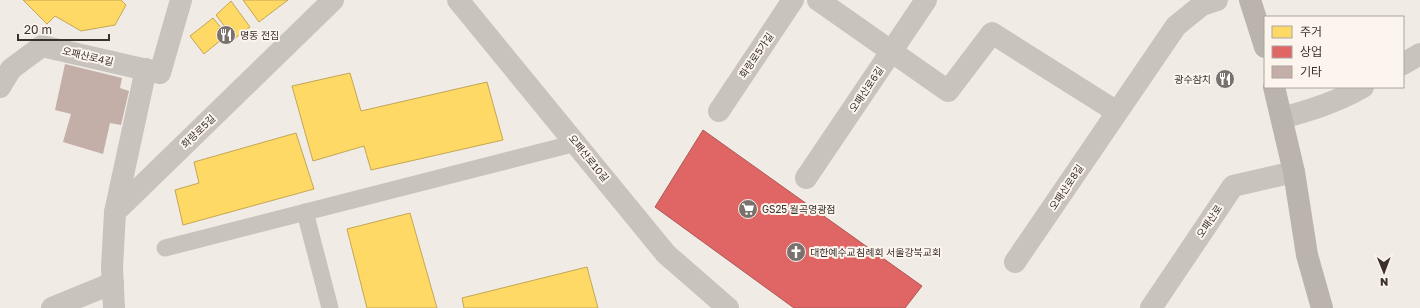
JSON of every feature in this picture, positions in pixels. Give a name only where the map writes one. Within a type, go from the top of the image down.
[{"type":"main road","points":[[1250,0],[1264,44]]},
{"type":"main road","points":[[1274,88],[1294,172],[1307,255],[1322,308]]},
{"type":"street","name":"오패산로4길","points":[[0,87],[11,69],[42,46],[160,73],[181,0]]},
{"type":"street","name":"화랑로5길","points":[[115,212],[333,0]]},
{"type":"street","name":"오패산로10길","points":[[458,0],[666,254],[728,308]]},
{"type":"street","name":"화랑로5가길","points":[[719,111],[793,0]]},
{"type":"street","points":[[818,0],[948,90],[992,33],[1117,112]]},
{"type":"street","name":"오패산로6길","points":[[806,178],[926,0]]},
{"type":"street","name":"오패산로8길","points":[[1015,262],[1176,26],[1202,5],[1217,0]]},
{"type":"street","points":[[1404,63],[1420,54]]},
{"type":"street","points":[[114,308],[113,283],[115,212],[146,69]]},
{"type":"street","points":[[1282,118],[1316,109],[1345,97],[1361,88]]},
{"type":"street","name":"오패산로","points":[[1151,308],[1233,186],[1294,172]]},
{"type":"street","points":[[52,308],[113,283]]},
{"type":"lane","points":[[165,248],[576,143]]},
{"type":"lane","points":[[305,212],[330,308]]},
{"type":"building: 주거","points":[[23,0],[121,0],[126,5],[115,25],[81,31],[55,16],[47,24]]},
{"type":"building: 주거","points":[[243,0],[288,0],[259,22]]},
{"type":"building: 주거","points":[[231,1],[250,27],[234,39],[216,15]]},
{"type":"building: 주거","points":[[213,18],[227,35],[204,54],[190,36]]},
{"type":"building: 주거","points":[[350,73],[361,111],[487,82],[503,140],[371,170],[364,146],[313,161],[292,86]]},
{"type":"building: 주거","points":[[296,133],[314,189],[183,225],[175,190],[199,183],[194,162]]},
{"type":"building: 주거","points":[[410,213],[437,308],[367,308],[347,229]]},
{"type":"building: 주거","points":[[587,267],[598,308],[464,308],[462,298]]},
{"type":"building: 상업","points":[[703,130],[922,286],[905,308],[794,308],[655,207]]},
{"type":"building: 기타","points":[[65,64],[122,78],[120,88],[129,91],[121,125],[110,123],[103,154],[63,142],[71,114],[55,110]]},
{"type":"place","name":"명동 전집","points":[[226,35]]},
{"type":"place","name":"광수참치","points":[[1225,79]]},
{"type":"place","name":"GS25 월곡영광점","points":[[748,209]]},
{"type":"place","name":"대한예수교침례회 서울강북교회","points":[[796,252]]}]
